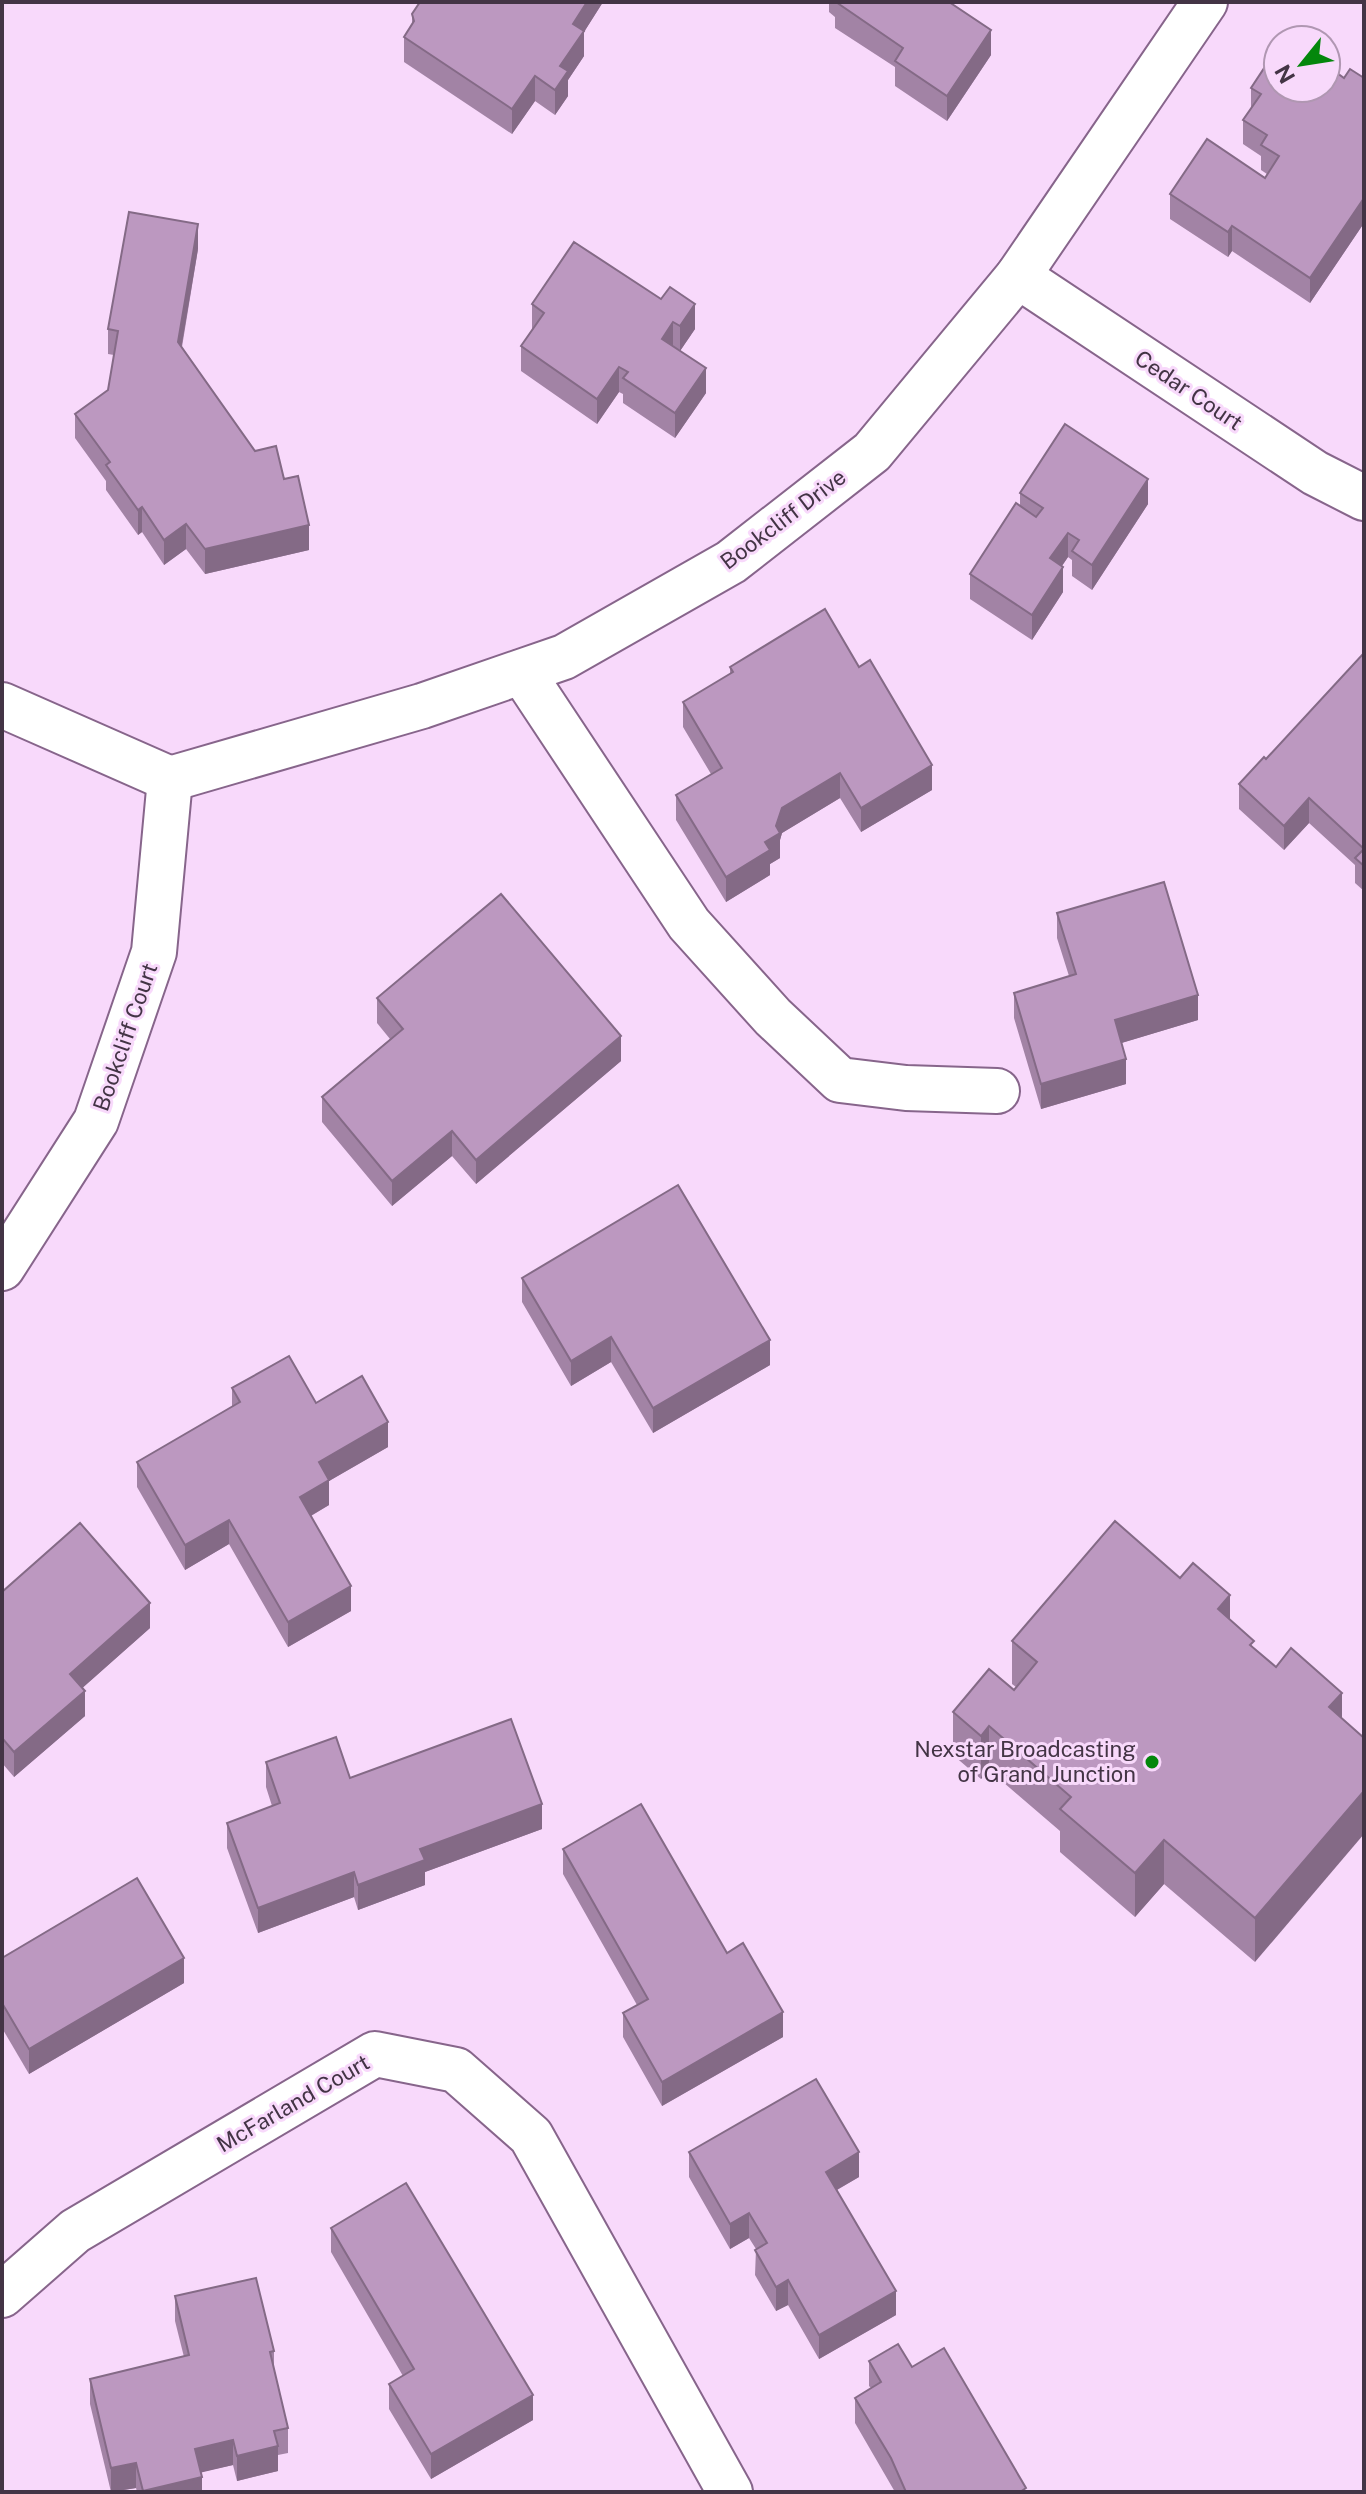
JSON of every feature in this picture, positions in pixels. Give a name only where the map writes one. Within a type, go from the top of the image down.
[{"type":"street","name":"Bookcliff Drive","points":[[170,779],[422,706],[564,657],[731,562],[872,452],[1018,276],[1205,2]]},
{"type":"street","name":"Cedar Court","points":[[1018,276],[1315,473],[1364,498]]},
{"type":"street","points":[[522,672],[689,924],[773,1017],[840,1080],[906,1088],[997,1091]]},
{"type":"street","points":[[2,705],[170,779]]},
{"type":"street","name":"Bookcliff Court","points":[[2,1268],[96,1121],[154,952],[170,779]]},
{"type":"street","name":"McFarland Court","points":[[2,2295],[75,2231],[375,2054],[456,2070],[531,2136],[730,2492]]},
{"type":"building","points":[[420,2],[587,2],[573,24],[584,31],[560,66],[568,71],[555,90],[535,76],[512,109],[404,37],[414,21],[412,14]]},
{"type":"building","points":[[836,2],[949,2],[991,30],[947,96],[895,61],[903,48]]},
{"type":"building","points":[[1350,69],[1364,78],[1364,198],[1310,278],[1232,226],[1228,232],[1170,194],[1207,139],[1265,178],[1279,156],[1261,145],[1267,135],[1243,120],[1261,94],[1251,88],[1262,71],[1262,104],[1342,104],[1342,77],[1344,78]]},
{"type":"building","points":[[129,212],[198,224],[178,342],[255,451],[276,446],[284,479],[298,476],[309,525],[205,549],[186,524],[164,540],[142,507],[138,510],[106,465],[110,462],[75,414],[108,390],[118,331],[108,329]]},
{"type":"building","points":[[574,242],[661,299],[670,287],[695,304],[680,326],[673,322],[662,339],[706,368],[675,413],[623,378],[628,372],[619,367],[597,399],[521,346],[544,313],[532,304]]},
{"type":"building","points":[[1065,424],[1148,479],[1092,565],[1072,551],[1079,540],[1068,533],[1050,558],[1063,567],[1032,615],[970,574],[1016,503],[1036,517],[1043,508],[1020,493]]},
{"type":"building","points":[[825,609],[859,667],[870,660],[932,765],[861,808],[840,773],[782,808],[776,826],[780,833],[765,842],[770,850],[726,877],[676,795],[722,768],[683,702],[733,672],[730,667]]},
{"type":"building","points":[[1363,654],[1364,849],[1309,798],[1284,826],[1239,784]]},
{"type":"building","points":[[1364,849],[1364,866],[1355,858]]},
{"type":"building","points":[[1164,882],[1198,995],[1115,1020],[1126,1059],[1041,1084],[1014,993],[1076,974],[1057,913]]},
{"type":"building","points":[[501,894],[621,1036],[476,1160],[452,1131],[392,1181],[322,1097],[403,1029],[377,998]]},
{"type":"building","points":[[678,1185],[770,1340],[653,1408],[611,1337],[571,1361],[522,1278]]},
{"type":"building","points":[[289,1356],[316,1403],[362,1376],[388,1422],[319,1462],[329,1480],[300,1497],[351,1586],[288,1622],[229,1520],[185,1545],[137,1462],[240,1402],[232,1388]]},
{"type":"building","name":"Nexstar Broadcasting of Grand Junction","points":[[1115,1521],[1180,1578],[1193,1563],[1230,1595],[1218,1609],[1254,1641],[1250,1645],[1276,1667],[1291,1648],[1342,1693],[1329,1707],[1364,1738],[1364,1791],[1255,1918],[1164,1840],[1135,1873],[1060,1809],[1071,1797],[989,1726],[981,1736],[953,1712],[989,1669],[1014,1690],[1037,1662],[1012,1641]]},
{"type":"building","points":[[80,1523],[150,1603],[70,1674],[85,1691],[14,1752],[2,1738],[2,1592]]},
{"type":"building","points":[[511,1719],[542,1804],[420,1849],[425,1860],[358,1885],[354,1872],[258,1908],[227,1823],[280,1803],[266,1762],[336,1737],[350,1778]]},
{"type":"building","points":[[641,1804],[727,1953],[743,1943],[783,2012],[662,2082],[623,2013],[648,1999],[563,1849]]},
{"type":"building","points":[[137,1878],[184,1958],[29,2049],[2,2003],[2,1958]]},
{"type":"building","points":[[816,2079],[859,2152],[826,2172],[896,2291],[819,2335],[788,2280],[776,2287],[755,2250],[767,2243],[749,2213],[730,2224],[689,2152]]},
{"type":"building","points":[[406,2183],[533,2395],[431,2454],[389,2384],[414,2369],[331,2228]]},
{"type":"building","points":[[256,2278],[288,2428],[274,2431],[278,2446],[237,2456],[233,2440],[195,2449],[202,2477],[143,2491],[136,2463],[111,2468],[90,2379],[189,2355],[175,2296]]},
{"type":"building","points":[[898,2344],[912,2367],[944,2348],[1026,2488],[1020,2492],[906,2492],[891,2458],[855,2398],[881,2382],[869,2361]]},
{"type":"place","name":"Nexstar Broadcasting of Grand Junction","points":[[1152,1762]]}]
